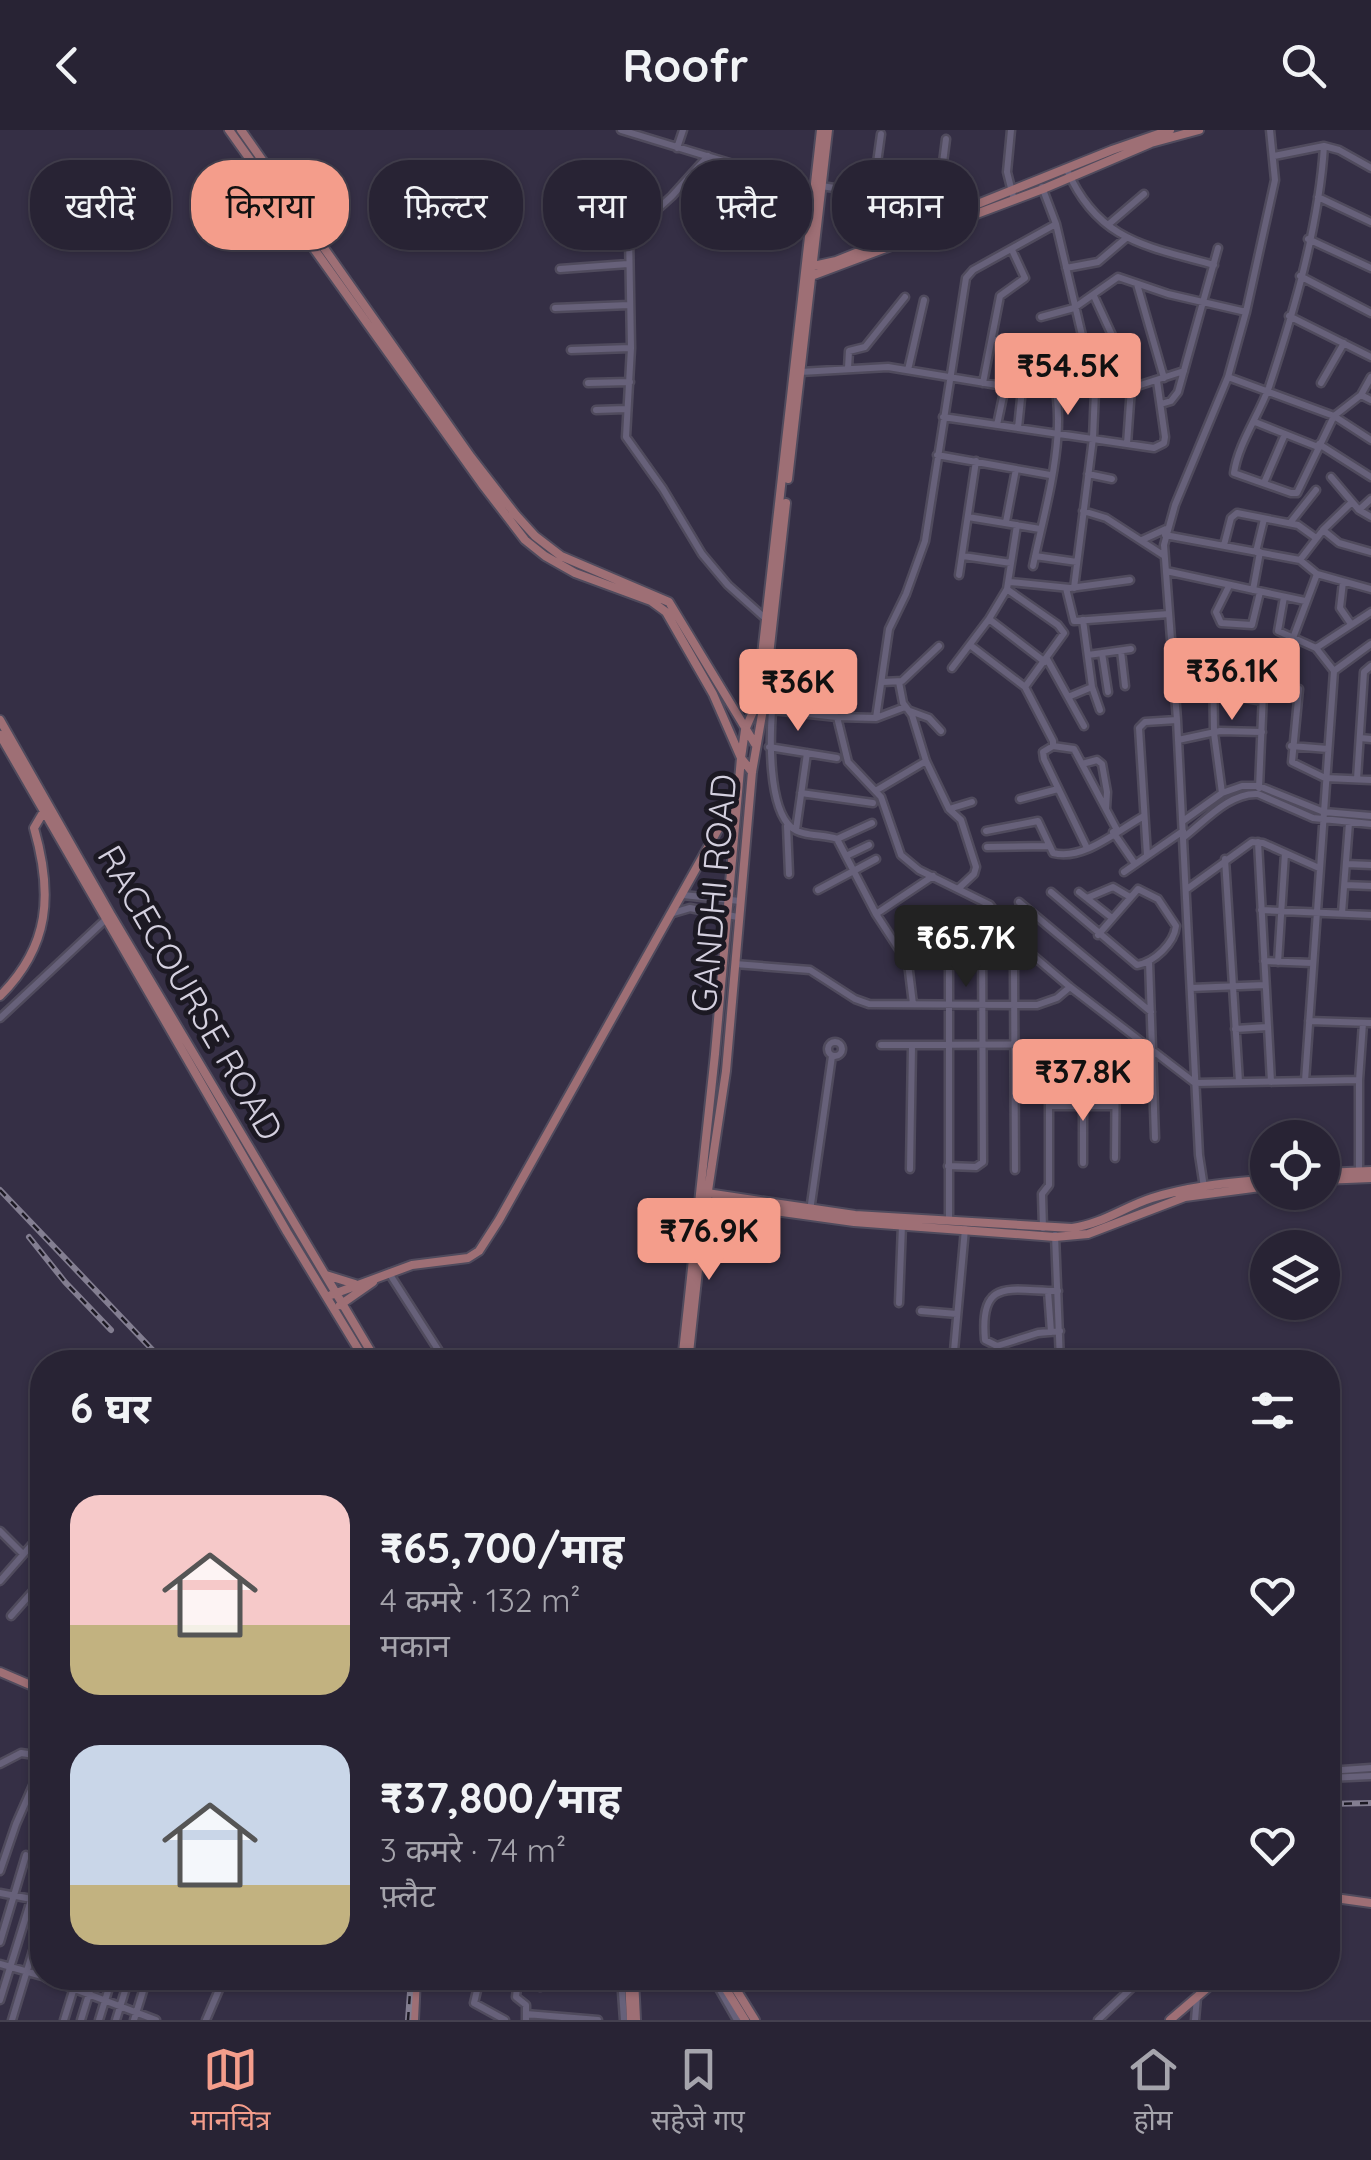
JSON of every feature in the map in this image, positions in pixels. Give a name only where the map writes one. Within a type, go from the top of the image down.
[{"type":"main road","points":[[229,130],[525,540],[566,568],[651,602],[672,620],[729,726],[741,758],[752,772]]},
{"type":"main road","points":[[241,130],[461,443],[528,529],[561,556],[670,602],[755,744]]},
{"type":"main road","name":"GANDHI ROAD","points":[[686,1350],[741,758],[745,730],[755,707],[767,619],[824,130]]},
{"type":"main road","points":[[808,272],[1013,196],[1170,130]]},
{"type":"main road","points":[[1069,173],[1199,130]]},
{"type":"main road","points":[[978,206],[1013,196]]},
{"type":"main road","points":[[808,272],[864,250]]},
{"type":"main road","name":"GANDHI ROAD","points":[[703,1197],[726,1071],[752,772],[755,744],[767,709],[808,272]]},
{"type":"main road","name":"RACECOURSE ROAD","points":[[0,720],[108,917],[331,1295]]},
{"type":"main road","name":"RACECOURSE ROAD","points":[[0,736],[322,1273],[331,1295]]},
{"type":"main road","points":[[360,1350],[331,1295],[412,1265],[468,1258],[479,1251],[737,794]]},
{"type":"main road","points":[[0,996],[33,954],[38,940],[47,888],[34,828],[44,811]]},
{"type":"main road","points":[[710,1170],[717,1186],[732,1196]]},
{"type":"main road","points":[[1340,1173],[1371,1174]]},
{"type":"main road","points":[[1340,1177],[1359,1174]]},
{"type":"main road","points":[[703,1197],[902,1223],[1088,1234],[1204,1190],[1250,1185]]},
{"type":"main road","points":[[703,1197],[732,1196],[810,1213]]},
{"type":"main road","points":[[902,1223],[1043,1228],[1055,1233]]},
{"type":"main road","points":[[322,1273],[361,1287]]},
{"type":"main road","points":[[338,1307],[361,1287]]},
{"type":"main road","points":[[352,1318],[361,1287]]},
{"type":"main road","points":[[338,1307],[352,1318],[370,1350]]},
{"type":"main road","points":[[0,1672],[30,1685]]},
{"type":"main road","points":[[1340,1899],[1371,1904]]},
{"type":"main road","points":[[414,2020],[415,1990]]},
{"type":"main road","points":[[627,1990],[630,2020]]},
{"type":"main road","points":[[724,1990],[745,2020]]},
{"type":"main road","points":[[736,1990],[755,2020]]},
{"type":"main road","points":[[1170,2020],[1205,1990]]},
{"type":"street","points":[[621,130],[832,188]]},
{"type":"street","points":[[677,148],[683,130]]},
{"type":"street","points":[[1011,130],[1007,172],[1013,196]]},
{"type":"street","points":[[1204,1190],[1165,532],[1228,376],[1246,312],[1274,180],[1270,130]]},
{"type":"street","points":[[877,160],[880,134]]},
{"type":"street","points":[[943,160],[946,139]]},
{"type":"street","points":[[1274,156],[1324,146],[1371,168]]},
{"type":"street","points":[[1324,146],[1318,197],[1290,316],[1268,390],[1234,473],[1297,492],[1334,416],[1361,395],[1371,377]]},
{"type":"street","points":[[708,156],[672,196],[629,234],[628,442],[663,489],[702,554],[728,585],[767,619]]},
{"type":"street","points":[[1069,173],[1080,198],[1126,239],[1214,264]]},
{"type":"street","points":[[1041,185],[1056,224],[1093,382],[1093,438],[1070,588],[1073,620],[1169,614]]},
{"type":"street","points":[[1108,224],[1144,194]]},
{"type":"street","points":[[1318,197],[1371,222]]},
{"type":"street","points":[[876,718],[890,629],[924,540],[966,278],[973,270],[1056,224]]},
{"type":"street","points":[[1066,268],[1098,262],[1126,239]]},
{"type":"street","points":[[1308,240],[1371,268]]},
{"type":"street","points":[[1161,404],[1174,398],[1184,371],[1218,248]]},
{"type":"street","points":[[984,382],[1000,296],[1024,278],[1012,250]]},
{"type":"street","points":[[560,269],[628,264]]},
{"type":"street","points":[[1041,317],[1074,308],[1118,276],[1246,312]]},
{"type":"street","points":[[1300,276],[1371,313]]},
{"type":"street","points":[[943,416],[1154,448],[1164,443],[1160,380],[1136,283]]},
{"type":"street","points":[[1094,296],[1117,346],[1130,388],[1127,444]]},
{"type":"street","points":[[848,368],[849,351],[865,347],[905,297]]},
{"type":"street","points":[[908,370],[924,300]]},
{"type":"street","points":[[554,308],[629,306]]},
{"type":"street","points":[[1290,316],[1371,356]]},
{"type":"street","points":[[992,338],[1008,344],[1040,344],[1056,388],[1057,435],[1034,561],[1077,562]]},
{"type":"street","points":[[1322,384],[1344,343]]},
{"type":"street","points":[[1008,344],[1022,388],[1018,428]]},
{"type":"street","points":[[571,350],[631,348]]},
{"type":"street","points":[[800,372],[848,368],[908,370],[1022,388]]},
{"type":"street","points":[[1130,388],[1184,371]]},
{"type":"street","points":[[1228,376],[1334,416],[1371,440]]},
{"type":"street","points":[[588,383],[630,382]]},
{"type":"street","points":[[1056,388],[1093,382]]},
{"type":"street","points":[[998,424],[1005,386]]},
{"type":"street","points":[[1361,395],[1371,400]]},
{"type":"street","points":[[596,410],[626,409]]},
{"type":"street","points":[[1255,422],[1319,446],[1371,477]]},
{"type":"street","points":[[1264,482],[1286,434]]},
{"type":"street","points":[[937,454],[1050,475]]},
{"type":"street","points":[[960,575],[976,462]]},
{"type":"street","points":[[1006,522],[1016,469]]},
{"type":"street","points":[[1088,474],[1112,479]]},
{"type":"street","points":[[1331,477],[1359,510],[1371,517]]},
{"type":"street","points":[[1290,523],[1316,490]]},
{"type":"street","points":[[1359,510],[1371,499]]},
{"type":"street","points":[[1300,560],[1352,502]]},
{"type":"street","points":[[1083,511],[1106,518],[1164,556]]},
{"type":"street","points":[[1224,546],[1233,514],[1290,523],[1303,527],[1316,538]]},
{"type":"street","points":[[968,517],[1040,529]]},
{"type":"street","points":[[1229,586],[1216,612],[1221,623],[1252,625],[1264,518]]},
{"type":"street","points":[[952,668],[1008,586],[1017,525]]},
{"type":"street","points":[[1323,530],[1339,543],[1371,552]]},
{"type":"street","points":[[1141,540],[1165,532],[1300,560],[1317,574],[1371,588]]},
{"type":"street","points":[[962,556],[1011,563]]},
{"type":"street","points":[[1166,571],[1305,601]]},
{"type":"street","points":[[1294,638],[1317,574]]},
{"type":"street","points":[[1008,586],[1070,588],[1130,580]]},
{"type":"street","points":[[1344,582],[1340,608],[1351,624]]},
{"type":"street","points":[[1008,586],[1062,629],[1063,638],[1024,687]]},
{"type":"street","points":[[1284,597],[1278,631],[1316,648],[1334,671],[1305,1081]]},
{"type":"street","points":[[1316,648],[1371,612]]},
{"type":"street","points":[[989,619],[1046,661],[1084,726]]},
{"type":"street","points":[[1083,620],[1092,687],[1100,710]]},
{"type":"street","points":[[1196,644],[1244,668],[1269,668],[1263,701],[1259,791]]},
{"type":"street","points":[[1334,671],[1371,644]]},
{"type":"street","points":[[970,645],[1024,687],[1053,746]]},
{"type":"street","points":[[882,682],[899,682],[939,646]]},
{"type":"street","points":[[1088,655],[1131,649]]},
{"type":"street","points":[[1121,651],[1125,686]]},
{"type":"street","points":[[1102,653],[1108,692]]},
{"type":"street","points":[[1213,654],[1214,733],[1222,793]]},
{"type":"street","points":[[1357,779],[1366,699],[1364,672],[1371,666]]},
{"type":"street","points":[[899,682],[926,762],[949,810],[961,820],[976,867],[959,888]]},
{"type":"street","points":[[1068,696],[1092,687]]},
{"type":"street","points":[[1299,689],[1292,762],[1325,778],[1371,780]]},
{"type":"street","points":[[1213,692],[1263,701]]},
{"type":"street","points":[[790,874],[787,822],[774,782],[767,709],[837,718],[876,718],[908,710],[929,718],[941,731]]},
{"type":"street","points":[[837,718],[848,762],[858,776],[878,790],[901,855],[919,870],[990,905],[1017,942],[1140,1044],[1195,1083],[1359,1080]]},
{"type":"street","points":[[1148,856],[1139,728],[1145,722],[1177,720]]},
{"type":"street","points":[[1178,740],[1214,733],[1262,732]]},
{"type":"street","points":[[1360,738],[1371,739]]},
{"type":"street","points":[[1087,848],[1042,755],[1053,746],[1072,747],[1134,864]]},
{"type":"street","points":[[1291,746],[1328,749]]},
{"type":"street","points":[[769,747],[836,758]]},
{"type":"street","points":[[796,830],[807,754]]},
{"type":"street","points":[[1082,764],[1097,760],[1102,764],[1106,811]]},
{"type":"street","points":[[878,790],[926,762]]},
{"type":"street","points":[[1183,830],[1222,793],[1242,786],[1324,816],[1371,824]]},
{"type":"street","points":[[1020,799],[1058,789]]},
{"type":"street","points":[[1124,872],[1233,799],[1259,791]]},
{"type":"street","points":[[801,793],[873,803]]},
{"type":"street","points":[[949,810],[972,802]]},
{"type":"street","points":[[986,831],[1038,820],[1048,846],[1057,855],[1087,848],[1144,816]]},
{"type":"street","points":[[1324,816],[1371,816]]},
{"type":"street","points":[[787,822],[796,830],[837,839],[872,823]]},
{"type":"street","points":[[1342,913],[1349,823]]},
{"type":"street","points":[[837,839],[876,914],[908,963],[912,1004]]},
{"type":"street","points":[[1186,890],[1225,858],[1258,842],[1319,868]]},
{"type":"street","points":[[1258,842],[1271,1082]]},
{"type":"street","points":[[846,856],[869,845]]},
{"type":"street","points":[[986,847],[1048,846]]},
{"type":"street","points":[[1278,962],[1285,853]]},
{"type":"street","points":[[1225,858],[1238,1082]]},
{"type":"street","points":[[818,890],[876,859]]},
{"type":"street","points":[[1347,864],[1371,865]]},
{"type":"street","points":[[876,914],[934,876]]},
{"type":"street","points":[[1345,885],[1371,886]]},
{"type":"street","points":[[1087,898],[1113,887],[1130,897]]},
{"type":"street","points":[[1098,935],[1135,890],[1158,899],[1176,929]]},
{"type":"street","points":[[1052,892],[1134,964],[1141,966],[1169,944],[1176,929]]},
{"type":"street","points":[[1079,892],[1112,918]]},
{"type":"street","points":[[683,895],[740,901]]},
{"type":"street","points":[[1020,902],[1151,1012]]},
{"type":"street","points":[[673,913],[690,908],[738,917]]},
{"type":"street","points":[[1261,910],[1371,915]]},
{"type":"street","points":[[0,1018],[108,917]]},
{"type":"street","points":[[1176,929],[1188,927]]},
{"type":"street","points":[[948,1166],[976,1166],[982,1162],[982,930]]},
{"type":"street","points":[[949,934],[949,1222]]},
{"type":"street","points":[[1148,961],[1155,1138]]},
{"type":"street","points":[[1264,961],[1312,963]]},
{"type":"street","points":[[735,964],[810,970],[862,1002],[1015,1006],[1046,1003],[1070,988]]},
{"type":"street","points":[[1014,970],[1015,1170]]},
{"type":"street","points":[[1190,988],[1265,985]]},
{"type":"street","points":[[1309,1021],[1367,1023],[1359,1080],[1359,1174]]},
{"type":"street","points":[[1235,1029],[1268,1027]]},
{"type":"street","points":[[880,1045],[1140,1044]]},
{"type":"street","points":[[910,1170],[912,1046]]},
{"type":"street","points":[[1116,1046],[1116,1158]]},
{"type":"street","points":[[810,1213],[832,1056]]},
{"type":"street","points":[[1016,1082],[1116,1078]]},
{"type":"street","points":[[1043,1228],[1042,1194],[1049,1185],[1048,1082]]},
{"type":"street","points":[[1050,1106],[1115,1106]]},
{"type":"street","points":[[1082,1106],[1083,1163]]},
{"type":"street","points":[[899,1303],[902,1223]]},
{"type":"street","points":[[954,1350],[966,1227]]},
{"type":"street","points":[[1055,1233],[1055,1332]]},
{"type":"street","points":[[390,1274],[438,1350]]},
{"type":"street","points":[[1055,1332],[992,1345],[985,1340],[984,1325],[986,1303],[996,1293],[1032,1288],[1058,1291]]},
{"type":"street","points":[[1048,1291],[1058,1350]]},
{"type":"street","points":[[921,1311],[957,1314]]},
{"type":"street","points":[[0,1531],[23,1554]]},
{"type":"street","points":[[0,1581],[30,1546]]},
{"type":"street","points":[[11,1616],[30,1594]]},
{"type":"street","points":[[0,1764],[22,1753],[30,1754]]},
{"type":"street","points":[[1340,1771],[1371,1772]]},
{"type":"street","points":[[1340,1776],[1371,1772]]},
{"type":"street","points":[[0,1870],[30,1792]]},
{"type":"street","points":[[0,1942],[26,1855]]},
{"type":"street","points":[[0,1893],[30,1900]]},
{"type":"street","points":[[0,2000],[30,1903]]},
{"type":"street","points":[[12,2020],[30,1961]]},
{"type":"street","points":[[0,1964],[30,1971]]},
{"type":"street","points":[[64,2020],[73,1990]]},
{"type":"street","points":[[80,1990],[121,2005],[135,2016],[156,2020]]},
{"type":"street","points":[[80,2020],[90,1990]]},
{"type":"street","points":[[99,2020],[108,1990]]},
{"type":"street","points":[[116,2020],[125,1990]]},
{"type":"street","points":[[135,2016],[143,1990]]},
{"type":"street","points":[[206,2020],[219,1990]]},
{"type":"street","points":[[477,1990],[474,2003],[505,2020]]},
{"type":"street","points":[[518,1990],[516,1997],[526,2005],[526,2017],[598,2020]]},
{"type":"street","points":[[722,1990],[737,2020]]},
{"type":"street","points":[[1098,2020],[1129,1990]]},
{"type":"street","points":[[1194,2020],[1197,1997]]},
{"type":"railway","points":[[0,1190],[153,1350]]},
{"type":"railway","points":[[29,1237],[111,1330]]},
{"type":"railway","points":[[1340,1804],[1371,1803]]},
{"type":"railway","points":[[408,2020],[410,1990]]}]
